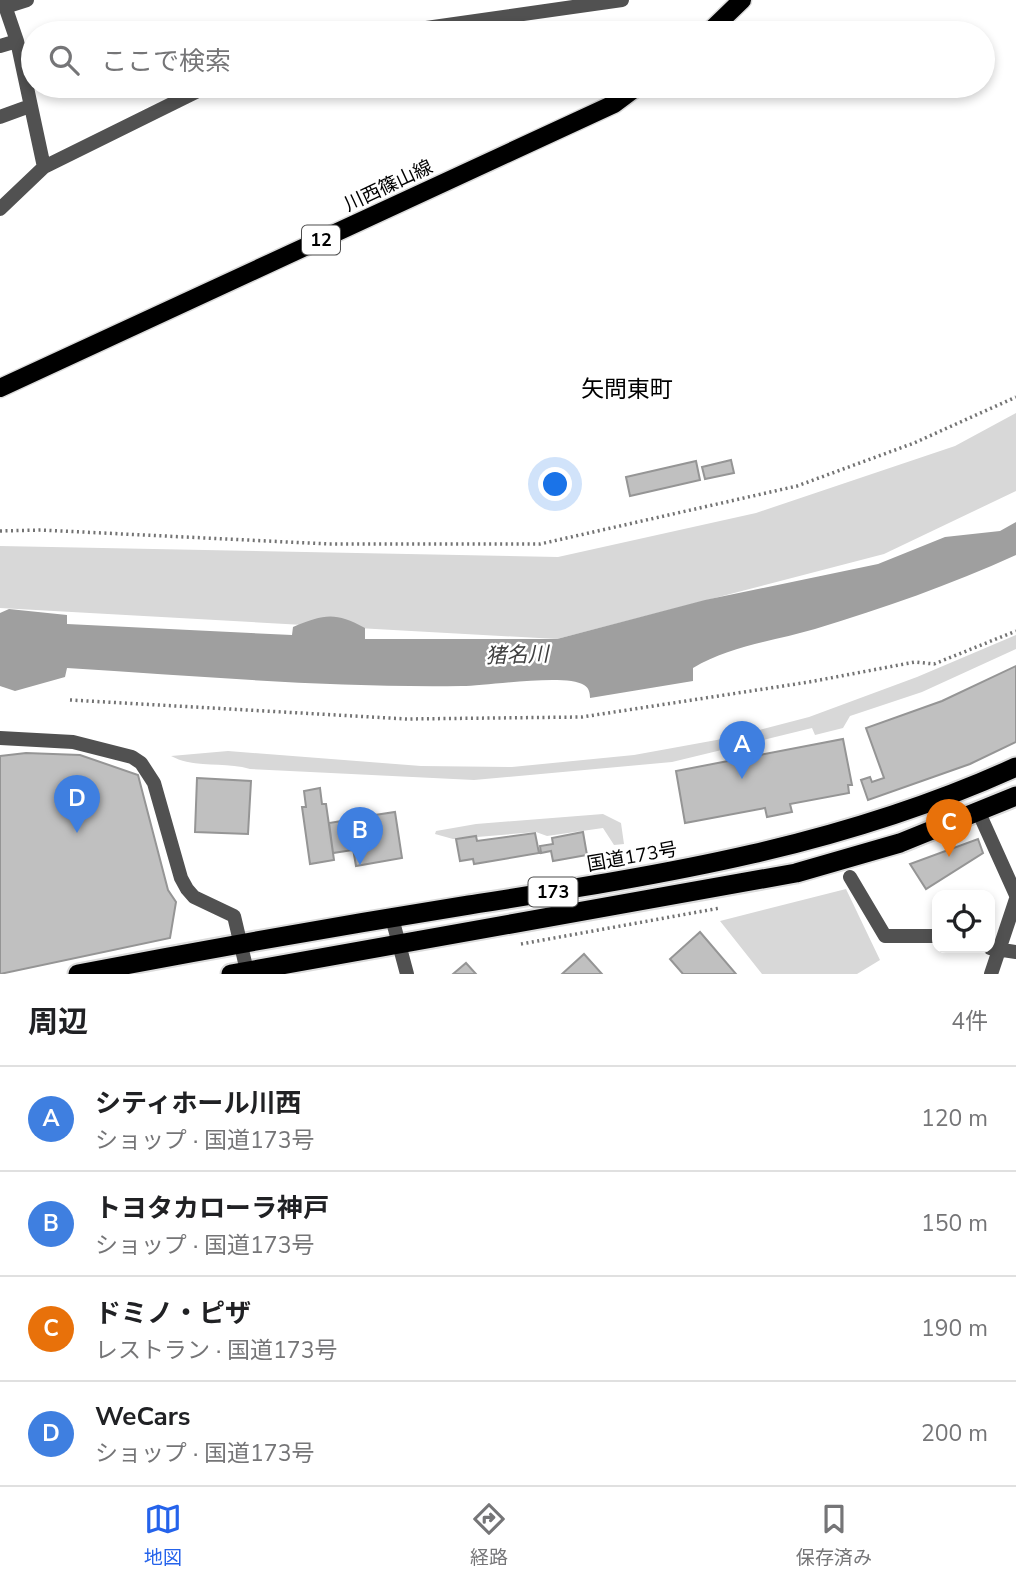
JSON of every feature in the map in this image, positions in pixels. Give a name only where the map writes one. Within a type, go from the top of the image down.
[{"type":"highway","name":"国道173号","points":[[78,974],[240,943],[747,858],[886,819],[1016,767]]},
{"type":"highway","name":"173","points":[[239,972],[796,873],[900,843],[1016,796]]},
{"type":"main road","points":[[720,21],[742,0]]},
{"type":"main road","name":"川西篠山線","points":[[0,388],[622,98]]},
{"type":"street","points":[[21,61],[4,3],[27,0]]},
{"type":"street","points":[[476,21],[617,1]]},
{"type":"street","points":[[0,46],[17,41]]},
{"type":"street","points":[[28,98],[44,167]]},
{"type":"street","points":[[0,209],[44,167],[184,98]]},
{"type":"street","points":[[0,117],[30,106]]},
{"type":"street","points":[[0,738],[73,742],[132,757],[141,763],[154,783],[181,878],[194,897],[234,916],[240,943],[239,972]]},
{"type":"street","points":[[979,813],[1016,897],[995,947]]},
{"type":"street","points":[[850,877],[885,936],[932,936]]},
{"type":"street","points":[[392,918],[407,974]]},
{"type":"street","points":[[995,949],[1016,953]]},
{"type":"street","points":[[991,974],[994,953]]},
{"type":"path","points":[[0,531],[41,530],[329,544],[540,544],[797,486],[914,443],[1016,397]]},
{"type":"path","points":[[70,700],[407,719],[582,717],[808,682],[915,662],[934,664],[1016,631]]},
{"type":"shaded area","points":[[1016,413],[1016,491],[884,554],[557,639],[0,608],[0,546],[558,557],[756,513],[955,446]]},
{"type":"shaded area","points":[[1016,635],[1016,649],[922,692],[850,716],[843,728],[815,735],[812,728],[672,762],[474,780],[250,769],[199,764],[171,756],[228,751],[421,766],[512,767],[634,755],[733,737],[809,717],[917,677]]},
{"type":"shaded area","points":[[603,814],[621,823],[624,844],[614,845],[603,828],[547,836],[536,832],[453,839],[435,834],[436,831],[476,824]]},
{"type":"shaded area","points":[[846,889],[880,960],[857,974],[762,974],[720,921]]},
{"type":"water","name":"猪名川","points":[[1016,522],[1016,555],[966,576],[841,621],[722,654],[693,668],[693,681],[590,698],[584,685],[561,680],[462,686],[363,685],[67,668],[65,677],[15,691],[0,686],[0,613],[9,609],[67,615],[67,624],[292,635],[293,627],[322,617],[337,617],[365,628],[365,639],[557,639],[705,600],[878,564],[945,537],[1000,531]]},
{"type":"building","points":[[731,460],[734,473],[705,479],[702,467]]},
{"type":"building","points":[[696,461],[700,480],[630,496],[626,477]]},
{"type":"building","points":[[1016,666],[1016,742],[970,764],[868,800],[861,780],[870,777],[872,782],[884,778],[866,728],[942,701]]},
{"type":"building","points":[[843,739],[852,785],[848,785],[849,793],[790,804],[792,812],[767,817],[765,808],[685,823],[676,771]]},
{"type":"building","points":[[26,753],[80,755],[138,775],[168,890],[176,902],[170,938],[0,974],[0,756]]},
{"type":"building","points":[[197,778],[251,781],[248,834],[195,832]]},
{"type":"building","points":[[320,788],[322,804],[326,804],[334,860],[310,864],[302,807],[306,807],[304,791]]},
{"type":"building","points":[[395,812],[402,858],[356,866],[348,819]]},
{"type":"building","points":[[348,820],[353,850],[333,853],[329,823]]},
{"type":"building","points":[[583,832],[587,855],[553,861],[551,851],[541,853],[540,846],[553,844],[552,838]]},
{"type":"building","points":[[535,833],[539,853],[474,864],[473,859],[460,861],[456,839],[476,836],[477,841]]},
{"type":"building","points":[[978,839],[983,853],[926,889],[910,864]]},
{"type":"building","points":[[700,932],[736,974],[683,974],[670,959]]},
{"type":"building","points":[[584,954],[602,974],[562,974]]},
{"type":"building","points":[[466,963],[476,974],[453,974]]},
{"type":"place","name":"シティホール川西","points":[[742,779]]},
{"type":"place","name":"WeCars","points":[[77,833]]},
{"type":"place","name":"ドミノ・ピザ","points":[[949,857]]},
{"type":"place","name":"トヨタカローラ神戸","points":[[360,865]]},
{"type":"district","name":"矢問東町","points":[[627,389]]}]
